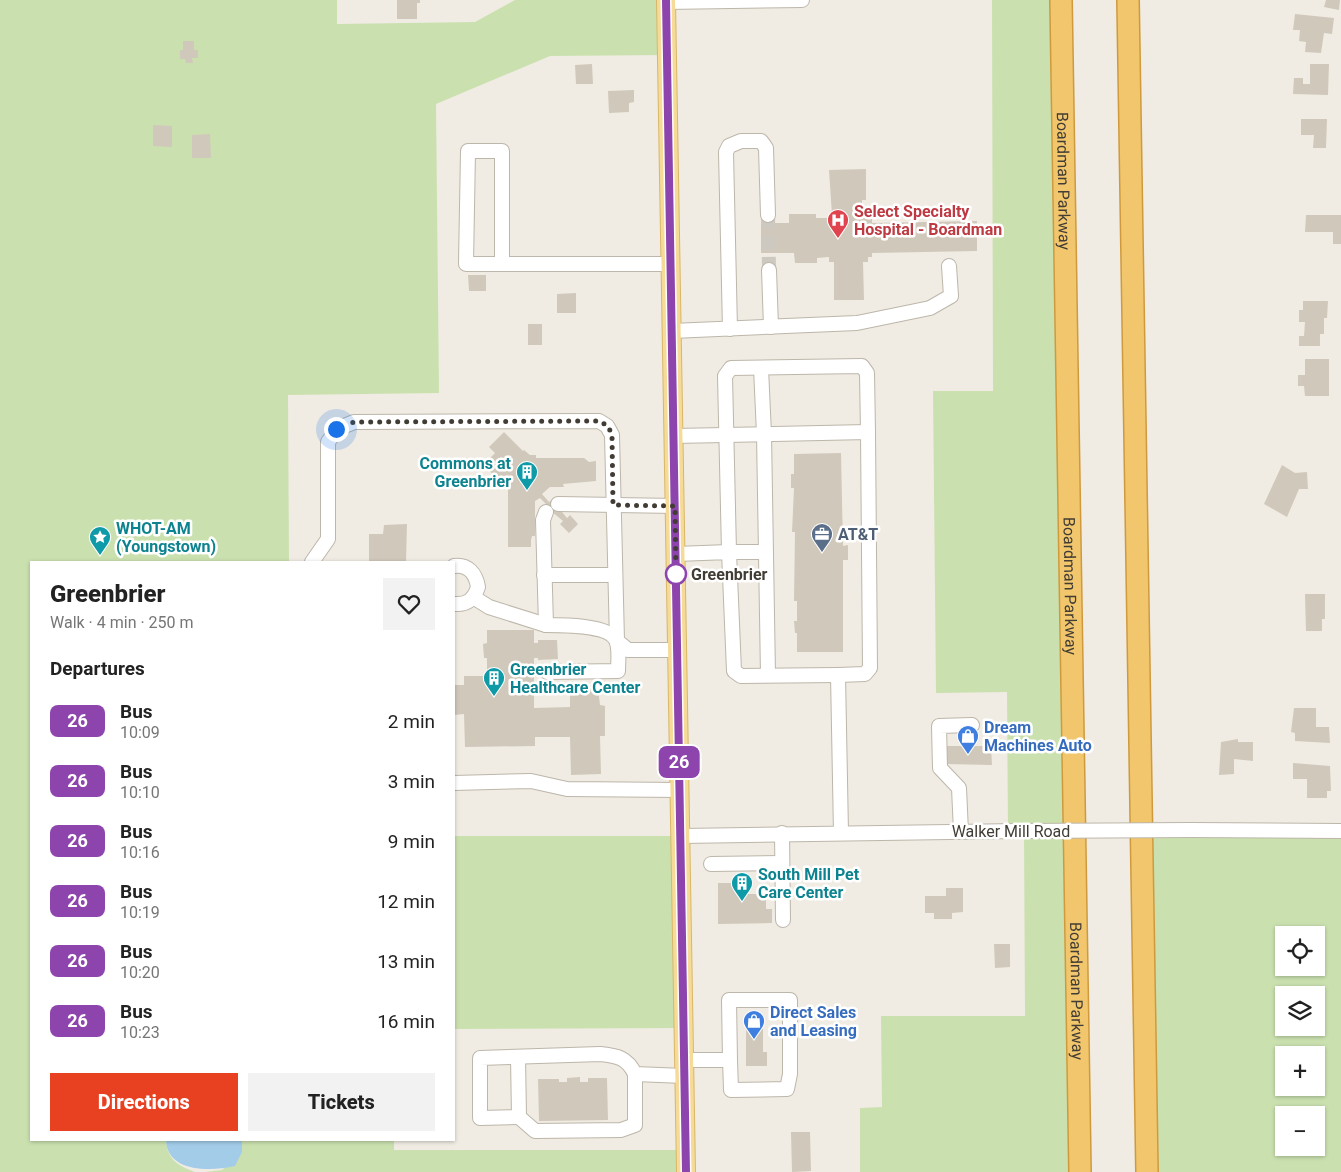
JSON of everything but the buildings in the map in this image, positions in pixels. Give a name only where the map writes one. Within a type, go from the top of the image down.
[{"type":"highway","name":"Boardman Parkway","points":[[1061,0],[1080,1172]]},
{"type":"highway","points":[[1128,0],[1147,1172]]},
{"type":"main road","points":[[666,1],[686,1172]]},
{"type":"street","points":[[666,1],[802,0]]},
{"type":"street","points":[[730,329],[726,152],[729,146],[742,141],[760,142],[766,148],[768,215]]},
{"type":"street","points":[[502,264],[502,150],[468,151],[466,264],[502,264],[671,264]]},
{"type":"street","points":[[672,331],[857,323],[930,308],[951,296],[949,266]]},
{"type":"street","points":[[769,270],[771,328]]},
{"type":"street","points":[[862,366],[867,373],[870,668],[865,674],[741,676],[734,671],[725,376],[731,368],[760,368],[862,366]]},
{"type":"street","points":[[760,368],[764,434],[768,675]]},
{"type":"street","points":[[313,561],[328,539],[328,442],[336,429],[354,422],[599,421],[608,426],[612,435],[618,671],[546,672]]},
{"type":"street","points":[[673,436],[868,432]]},
{"type":"street","points":[[546,624],[543,520],[552,508],[613,505],[675,506]]},
{"type":"street","points":[[676,554],[765,552]]},
{"type":"street","points":[[455,566],[466,567],[473,572],[477,579],[478,587],[474,597],[462,604],[455,604]]},
{"type":"street","points":[[544,575],[615,575]]},
{"type":"street","points":[[474,597],[489,607],[546,624],[577,626],[610,633],[628,650],[677,650]]},
{"type":"street","points":[[838,675],[841,833]]},
{"type":"street","points":[[961,832],[959,788],[940,768],[939,726],[972,725]]},
{"type":"street","points":[[455,783],[532,781],[567,788],[680,790]]},
{"type":"street","name":"Walker Mill Road","points":[[680,836],[782,833],[1024,831],[1341,831]]},
{"type":"street","points":[[782,833],[782,920]]},
{"type":"street","points":[[711,864],[782,864]]},
{"type":"street","points":[[729,1000],[790,1000],[790,1074],[787,1089],[731,1090],[730,1060],[729,1000]]},
{"type":"street","points":[[600,1054],[619,1056],[630,1062],[635,1074],[635,1125],[621,1130],[535,1131],[529,1128],[525,1121],[519,1117],[480,1118],[480,1058],[600,1054]]},
{"type":"street","points":[[518,1057],[519,1117]]},
{"type":"street","points":[[635,1074],[730,1060]]},
{"type":"green space","points":[[0,0],[337,0],[337,24],[475,22],[515,0],[666,0],[667,55],[550,56],[436,104],[439,393],[288,395],[289,561],[30,561],[30,1141],[166,1141],[171,1157],[179,1165],[195,1172],[0,1172]]},
{"type":"green space","points":[[992,0],[1061,0],[1080,1172],[860,1172],[860,1108],[882,1107],[881,1016],[1025,1016],[1024,831],[1008,831],[1007,692],[936,693],[933,391],[993,391]]},
{"type":"green space","points":[[1141,831],[1341,831],[1341,1172],[1147,1172]]},
{"type":"green space","points":[[455,836],[681,836],[683,1028],[455,1029]]},
{"type":"green space","points":[[242,1141],[394,1141],[394,1150],[685,1150],[686,1172],[205,1172],[222,1170],[242,1152]]},
{"type":"water","points":[[166,1141],[242,1141],[242,1152],[235,1166],[225,1168],[202,1169],[191,1167],[181,1164],[168,1151]]},
{"type":"tunnel","points":[[768,215],[769,270]]},
{"type":"bus line","name":"26","points":[[666,0],[686,1172]]},
{"type":"place","name":"Select Specialty Hospital - Boardman","points":[[838,239]]},
{"type":"place","name":"Commons at Greenbrier","points":[[527,491]]},
{"type":"place","name":"AT&T","points":[[822,553]]},
{"type":"place","name":"WHOT-AM (Youngstown)","points":[[100,556]]},
{"type":"place","name":"Greenbrier","points":[[676,574]]},
{"type":"place","name":"Greenbrier Healthcare Center","points":[[494,697]]},
{"type":"place","name":"Dream Machines Auto","points":[[968,755]]},
{"type":"place","name":"South Mill Pet Care Center","points":[[742,902]]},
{"type":"place","name":"Direct Sales and Leasing","points":[[754,1040]]},
{"type":"route","points":[[336,429],[354,422],[599,421],[608,426],[612,435],[613,505],[675,506],[676,574]]}]
